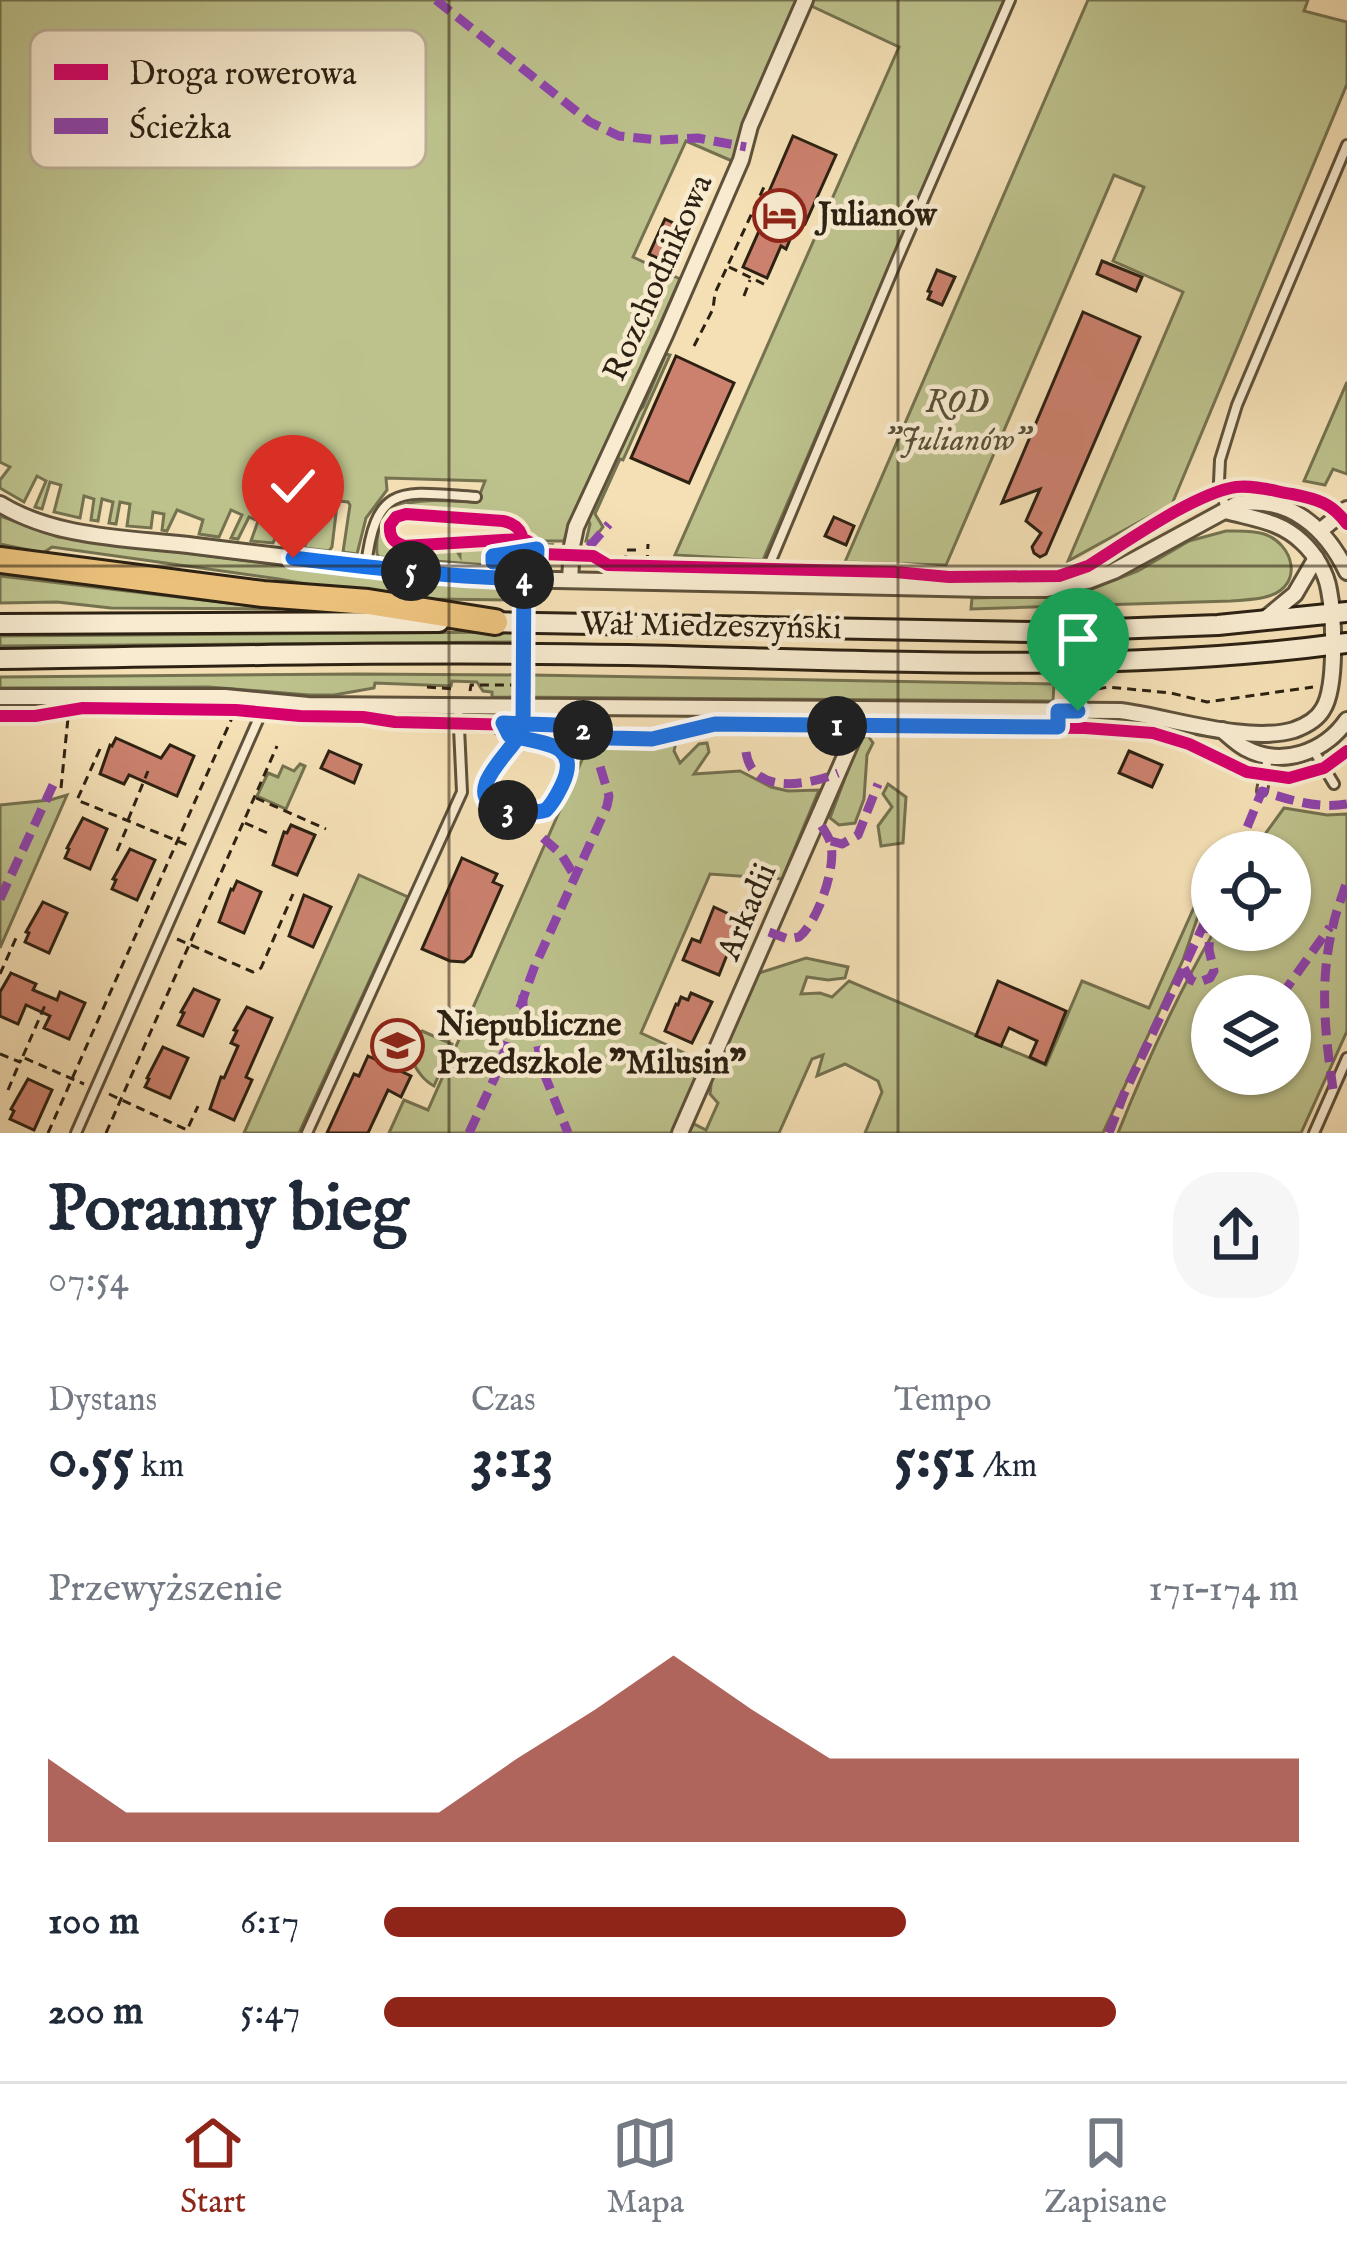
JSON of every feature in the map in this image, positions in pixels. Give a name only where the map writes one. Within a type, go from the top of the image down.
[{"type":"highway","points":[[0,560],[263,594],[368,602],[495,622]]},
{"type":"main road","name":"Wał Miedzeszyński","points":[[0,624],[495,622],[1032,632],[1130,630],[1339,613]]},
{"type":"main road","name":"Wał Miedzeszyński","points":[[0,659],[480,652],[1041,663],[1191,658],[1340,644]]},
{"type":"street","name":"Rozchodnikowa","points":[[570,580],[566,551],[674,315],[805,0]]},
{"type":"street","points":[[0,504],[46,525],[82,532],[366,567],[530,580],[987,590],[1064,587],[1114,571],[1237,504],[1267,503],[1321,530],[1347,572]]},
{"type":"street","points":[[1321,530],[1347,508]]},
{"type":"street","points":[[0,698],[225,697],[264,707],[854,722],[1058,724],[1120,711],[1222,730],[1274,733],[1297,729],[1323,710],[1340,644],[1339,613],[1316,559],[1304,544],[1271,521],[1226,512]]},
{"type":"street","points":[[1262,621],[1295,594],[1316,559]]},
{"type":"street","points":[[1222,730],[1245,748],[1268,757],[1292,757],[1334,736],[1347,720]]},
{"type":"street","name":"Arkadii","points":[[680,1133],[854,722]]},
{"type":"lane","points":[[761,584],[1010,0]]},
{"type":"lane","points":[[1226,512],[1220,460],[1237,405],[1347,145]]},
{"type":"lane","points":[[366,567],[373,523],[387,504],[418,493],[476,496]]},
{"type":"lane","points":[[76,1133],[264,707]]},
{"type":"lane","points":[[307,1133],[462,792],[459,714]]},
{"type":"lane","points":[[1313,749],[1334,784]]},
{"type":"lane","points":[[1263,783],[1268,757]]},
{"type":"lane","points":[[1314,1133],[1347,1058]]},
{"type":"path","points":[[694,346],[764,187]]},
{"type":"path","points":[[728,266],[768,286]]},
{"type":"path","points":[[744,296],[751,278]]},
{"type":"path","points":[[520,530],[532,553]]},
{"type":"path","points":[[439,545],[528,540],[530,580]]},
{"type":"path","points":[[647,566],[648,544]]},
{"type":"path","points":[[625,566],[626,550],[640,550]]},
{"type":"path","points":[[532,553],[493,562],[493,556],[532,553],[566,551],[593,556]]},
{"type":"path","points":[[523,664],[523,706]]},
{"type":"path","points":[[470,691],[476,684],[522,685]]},
{"type":"path","points":[[1058,724],[1060,698],[1100,687],[1171,693],[1207,702],[1331,684]]},
{"type":"path","points":[[214,710],[264,707]]},
{"type":"path","points":[[0,716],[127,709]]},
{"type":"path","points":[[48,1133],[236,710]]},
{"type":"path","points":[[363,717],[394,722],[459,714],[486,726],[503,723],[509,735],[553,745]]},
{"type":"path","points":[[61,788],[68,716]]},
{"type":"path","points":[[572,725],[609,738],[652,739],[715,724],[1058,724],[1153,733],[1189,744],[1263,783],[1325,770]]},
{"type":"path","points":[[506,754],[523,728]]},
{"type":"path","points":[[106,1133],[278,746]]},
{"type":"path","points":[[100,748],[77,800],[201,851]]},
{"type":"path","points":[[117,851],[148,771]]},
{"type":"path","points":[[254,798],[326,829]]},
{"type":"path","points":[[244,822],[272,835]]},
{"type":"path","points":[[164,934],[253,973],[261,968],[293,894]]},
{"type":"path","points":[[0,974],[16,938]]},
{"type":"path","points":[[8,1090],[46,1003]]},
{"type":"green space","points":[[0,0],[801,0],[732,161],[686,141],[633,257],[680,279],[564,541],[537,544],[504,518],[404,510],[385,523],[384,538],[395,550],[456,550],[460,556],[460,550],[516,547],[516,551],[490,556],[490,564],[516,567],[379,557],[378,533],[384,518],[395,509],[424,501],[477,502],[485,481],[386,478],[387,490],[366,518],[357,554],[343,552],[348,502],[337,505],[329,551],[304,548],[317,517],[307,512],[292,546],[285,545],[299,510],[290,505],[273,543],[251,541],[258,521],[249,517],[238,539],[231,538],[242,515],[231,510],[219,537],[199,534],[203,520],[177,510],[167,531],[162,530],[164,514],[153,512],[151,528],[127,526],[130,504],[120,502],[116,524],[109,523],[113,502],[102,499],[98,521],[91,520],[94,499],[84,496],[80,518],[54,512],[61,485],[50,482],[42,509],[35,507],[46,481],[37,476],[24,502],[0,488],[10,467],[0,462]]},
{"type":"green space","points":[[808,0],[1004,0],[763,560],[675,555],[899,47],[807,4]]},
{"type":"green space","name":"ROD \"Julianów\"","points":[[1088,0],[1308,0],[1304,11],[1347,22],[1347,84],[1172,504],[1068,561],[1183,292],[1113,261],[1144,187],[1114,175],[946,565],[845,562]]},
{"type":"green space","points":[[666,354],[670,355],[595,514],[603,527],[592,541],[586,541],[588,519]]},
{"type":"green space","points":[[1347,382],[1347,474],[1333,469],[1325,485],[1304,481]]},
{"type":"green space","points":[[0,516],[58,537],[411,581],[518,586],[518,600],[343,591],[52,547],[43,553],[0,544]]},
{"type":"green space","points":[[1226,531],[1259,533],[1282,546],[1291,574],[1280,591],[1231,601],[971,609],[972,598],[1074,596],[1138,571],[1189,541]]},
{"type":"green space","points":[[0,576],[280,609],[0,603]]},
{"type":"green space","points":[[518,632],[518,642],[0,646],[0,636]]},
{"type":"green space","points":[[358,674],[1054,684],[1053,701],[492,697],[477,682],[452,681],[451,686],[375,683],[374,688],[334,695],[209,687],[0,688],[0,677]]},
{"type":"green space","points":[[868,736],[873,743],[867,755],[864,799],[855,823],[839,825],[830,818],[860,738]]},
{"type":"green space","points":[[677,737],[674,751],[680,763],[699,744],[707,743],[709,752],[694,774],[740,771],[771,787],[819,790],[782,879],[710,874],[641,1033],[704,1062],[674,1133],[389,1133],[404,1100],[428,1110],[589,744]]},
{"type":"green space","points":[[300,764],[305,766],[286,809],[257,796],[268,773],[278,777],[283,766],[294,771]]},
{"type":"green space","points":[[888,784],[906,797],[903,843],[881,846],[878,826],[892,807],[883,794]]},
{"type":"green space","points":[[67,795],[0,948],[0,805]]},
{"type":"green space","points":[[1284,808],[1347,814],[1347,1031],[1301,1133],[1118,1133],[1188,979],[1203,951],[1311,951],[1311,831],[1267,831]]},
{"type":"green space","points":[[359,875],[408,897],[299,1133],[244,1133]]},
{"type":"green space","points":[[1191,914],[1191,937],[1183,960],[1103,1133],[865,1133],[882,1092],[878,1081],[845,1064],[817,1076],[823,1055],[812,1059],[779,1133],[687,1133],[694,1124],[706,1130],[718,1103],[710,1094],[712,1076],[756,974],[806,958],[848,967],[845,978],[807,977],[801,994],[832,997],[849,981],[1046,1065],[1082,981],[1149,1008]]},
{"type":"green space","points":[[422,1031],[452,1044],[434,1086],[412,1059],[412,1043]]},
{"type":"building","points":[[793,136],[836,155],[805,224],[798,221],[767,278],[743,267],[774,197],[768,194]]},
{"type":"building","points":[[665,219],[686,229],[670,264],[649,254]]},
{"type":"building","points":[[1102,261],[1142,277],[1136,291],[1097,274]]},
{"type":"building","points":[[937,270],[955,277],[942,305],[928,299]]},
{"type":"building","points":[[1083,312],[1140,337],[1046,554],[1040,557],[1032,547],[1041,533],[1026,521],[1040,489],[1002,503]]},
{"type":"building","points":[[676,356],[734,383],[689,483],[631,458]]},
{"type":"building","points":[[834,517],[854,526],[846,545],[825,536]]},
{"type":"building","points":[[116,738],[161,758],[170,745],[194,756],[177,796],[129,775],[124,784],[100,774]]},
{"type":"building","points":[[329,751],[361,765],[354,783],[321,768]]},
{"type":"building","points":[[1129,751],[1162,765],[1152,787],[1119,773]]},
{"type":"building","points":[[83,818],[107,829],[90,869],[65,858]]},
{"type":"building","points":[[291,825],[315,835],[297,875],[273,865]]},
{"type":"building","points":[[130,849],[155,860],[137,900],[112,889]]},
{"type":"building","points":[[462,858],[497,874],[493,882],[502,886],[464,962],[422,949]]},
{"type":"building","points":[[237,881],[261,892],[244,933],[219,922]]},
{"type":"building","points":[[304,895],[331,907],[313,947],[289,936]]},
{"type":"building","points":[[43,902],[67,913],[49,953],[25,942]]},
{"type":"building","points":[[714,907],[742,920],[745,930],[733,958],[727,955],[719,975],[683,960],[692,939],[700,942]]},
{"type":"building","points":[[11,973],[57,1000],[60,992],[85,1003],[69,1039],[44,1028],[50,1016],[26,1005],[18,1024],[0,1016],[0,992]]},
{"type":"building","points":[[998,981],[1066,1011],[1045,1064],[1030,1057],[1037,1041],[1009,1028],[1001,1046],[976,1036]]},
{"type":"building","points":[[194,989],[219,1000],[203,1036],[178,1025]]},
{"type":"building","points":[[691,993],[712,1002],[692,1043],[665,1031],[676,1004],[681,997],[688,1000]]},
{"type":"building","points":[[247,1007],[272,1018],[246,1077],[252,1080],[234,1120],[210,1109],[238,1046],[231,1043],[234,1030]]},
{"type":"building","points":[[163,1047],[188,1058],[170,1098],[145,1087]]},
{"type":"building","points":[[368,1056],[411,1076],[401,1097],[388,1090],[368,1133],[327,1133],[354,1074],[359,1076]]},
{"type":"building","points":[[28,1079],[52,1090],[34,1130],[10,1119]]},
{"type":"marked path","points":[[436,0],[590,122],[619,136],[698,138],[746,147]]},
{"type":"marked path","points":[[589,547],[609,524]]},
{"type":"marked path","points":[[746,752],[759,776],[783,784],[838,773]]},
{"type":"marked path","points":[[469,1133],[495,1077],[534,968],[607,806],[609,796],[599,763]]},
{"type":"marked path","points":[[831,841],[842,844],[858,835],[878,784]]},
{"type":"marked path","points":[[0,899],[53,785]]},
{"type":"marked path","points":[[1246,831],[1262,791],[1314,804],[1347,804]]},
{"type":"marked path","points":[[769,932],[788,939],[799,937],[818,908],[832,855],[829,838],[817,819]]},
{"type":"marked path","points":[[543,838],[574,875]]},
{"type":"marked path","points":[[1333,1089],[1326,967],[1347,880]]},
{"type":"marked path","points":[[1296,975],[1330,927]]},
{"type":"marked path","points":[[1109,1133],[1191,951]]},
{"type":"marked path","points":[[1184,968],[1197,983],[1210,978],[1214,971],[1209,951]]},
{"type":"marked path","points":[[523,995],[543,1071],[568,1133]]},
{"type":"cycle path","points":[[503,723],[509,735],[516,737],[524,739],[546,744],[566,755],[568,772],[550,807],[535,813],[500,809],[486,796],[492,768],[519,739],[523,728],[524,554],[523,541],[522,535],[503,521],[396,517],[390,533],[404,546],[520,539],[524,540],[528,541],[542,554],[593,556],[608,565],[949,577],[1059,576],[1088,566],[1181,509],[1236,487],[1316,500],[1347,524]]},
{"type":"cycle path","points":[[0,716],[83,708],[236,710],[395,722],[557,726],[609,738],[652,739],[715,724],[1085,728],[1153,733],[1189,744],[1247,772],[1289,778],[1324,768],[1347,751]]},
{"type":"place","name":"Julianów","points":[[779,216]]},
{"type":"place","name":"Niepubliczne Przedszkole \"Milusin\"","points":[[398,1045]]},
{"type":"route","points":[[293,558],[444,574],[506,579],[536,579],[537,549],[493,556],[493,562],[524,560],[522,685],[523,728],[521,734],[519,740],[492,768],[485,789],[489,801],[500,809],[546,810],[554,802],[569,762],[553,745],[532,742],[509,735],[503,723],[540,724],[556,725],[609,738],[652,739],[715,724],[1058,727],[1058,711],[1078,711]]}]
